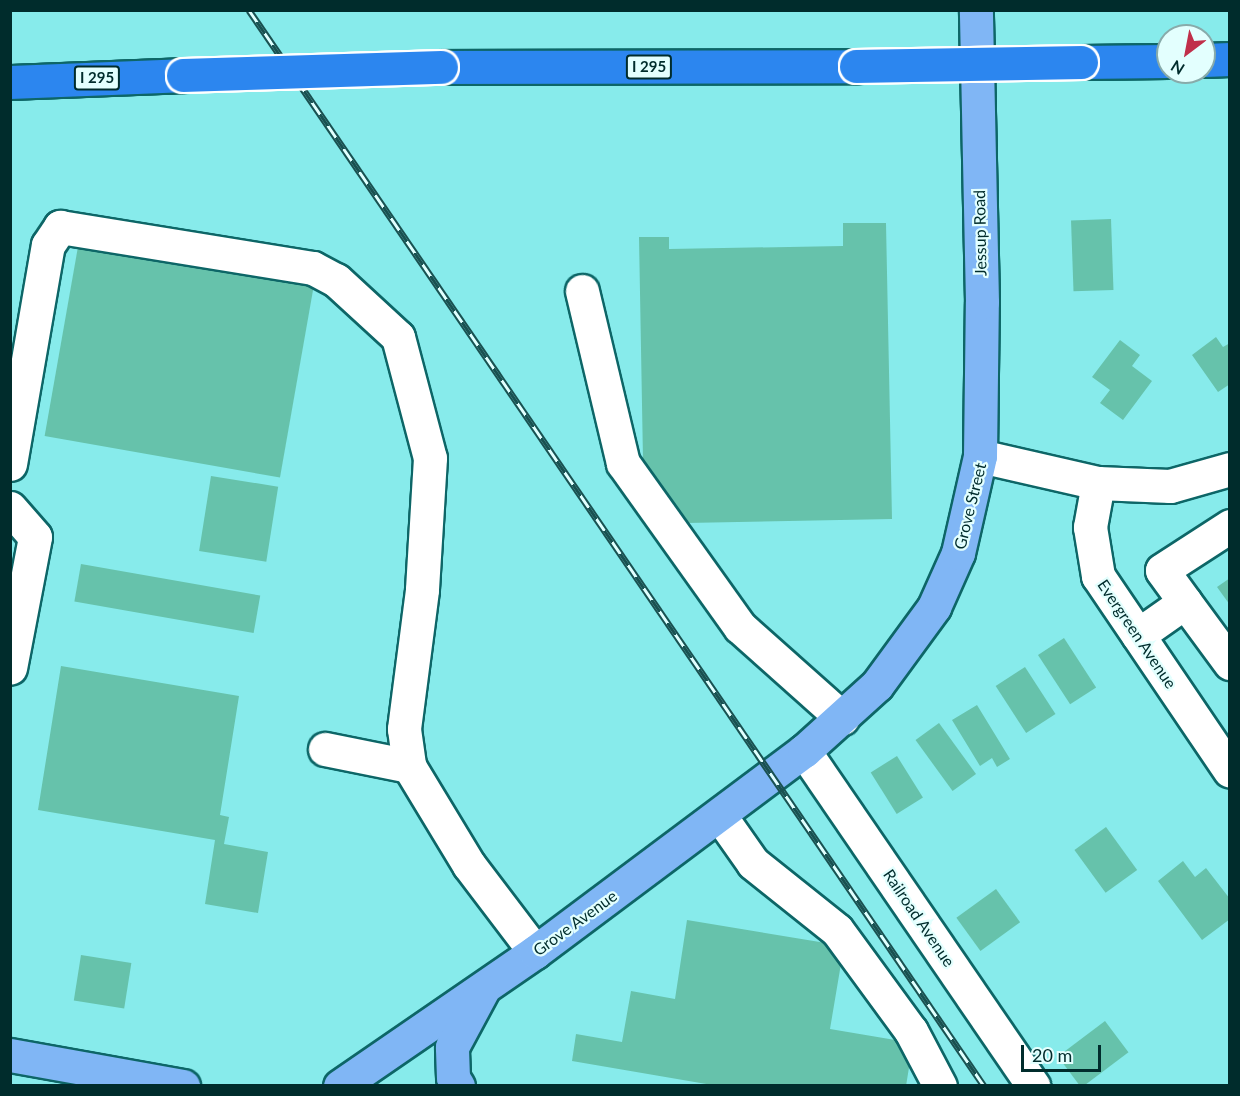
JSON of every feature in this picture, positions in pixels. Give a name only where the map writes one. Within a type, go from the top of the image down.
[{"type":"highway","name":"I 295","points":[[10,82],[441,67],[856,66],[1156,60]]},
{"type":"main road","name":"Jessup Road","points":[[976,10],[981,302],[980,456]]},
{"type":"main road","name":"Grove Street","points":[[804,751],[842,718],[907,648],[934,607],[958,553],[980,456]]},
{"type":"main road","name":"Grove Avenue","points":[[340,1086],[535,952],[804,751]]},
{"type":"main road","points":[[458,1086],[453,1078],[452,1047],[485,986]]},
{"type":"main road","points":[[10,1055],[183,1086]]},
{"type":"main road","points":[[55,1063],[108,1086]]},
{"type":"street","points":[[10,464],[48,245],[60,227],[313,268],[336,280],[398,337],[430,458],[422,590],[404,729],[409,766],[468,865],[535,952]]},
{"type":"street","points":[[582,291],[623,463],[740,627],[842,718]]},
{"type":"street","name":"Grove Street","points":[[980,456],[1098,483],[1170,486],[1202,480],[1230,469]]},
{"type":"street","name":"Evergreen Avenue","points":[[1098,483],[1090,527],[1098,576],[1230,771]]},
{"type":"street","points":[[10,508],[35,537],[10,668]]},
{"type":"street","points":[[1230,526],[1162,570],[1230,663]]},
{"type":"street","points":[[1138,635],[1185,602]]},
{"type":"street","points":[[325,749],[409,766]]},
{"type":"street","name":"Railroad Avenue","points":[[804,751],[1033,1086]]},
{"type":"street","points":[[720,816],[753,862],[837,930],[911,1031],[940,1086]]},
{"type":"building","points":[[1111,219],[1113,290],[1074,291],[1071,220]]},
{"type":"building","points":[[843,223],[886,223],[892,519],[686,523],[643,460],[639,237],[669,237],[669,249],[843,246]]},
{"type":"building","points":[[79,241],[314,283],[280,477],[45,436]]},
{"type":"building","points":[[1216,337],[1223,347],[1230,343],[1230,384],[1218,392],[1192,355]]},
{"type":"building","points":[[1120,340],[1140,355],[1132,366],[1152,381],[1123,420],[1100,403],[1110,390],[1092,377]]},
{"type":"building","points":[[211,476],[278,487],[266,562],[199,551]]},
{"type":"building","points":[[81,564],[260,596],[254,633],[74,601]]},
{"type":"building","points":[[1230,578],[1230,605],[1217,587]]},
{"type":"building","points":[[1064,638],[1096,687],[1070,704],[1038,655]]},
{"type":"building","points":[[61,666],[239,696],[220,815],[229,817],[224,844],[268,852],[258,913],[205,904],[215,840],[38,810]]},
{"type":"building","points":[[1025,667],[1055,714],[1026,733],[996,686]]},
{"type":"building","points":[[977,705],[1010,759],[997,767],[992,758],[980,766],[952,720]]},
{"type":"building","points":[[939,723],[976,774],[953,791],[916,740]]},
{"type":"building","points":[[897,756],[923,798],[897,814],[871,772]]},
{"type":"building","points":[[1106,827],[1137,870],[1106,893],[1074,850]]},
{"type":"building","points":[[1183,861],[1195,877],[1206,868],[1230,899],[1230,919],[1202,940],[1158,881]]},
{"type":"building","points":[[996,889],[1020,922],[980,951],[956,918]]},
{"type":"building","points":[[687,920],[844,946],[830,1029],[913,1043],[906,1086],[718,1086],[572,1061],[576,1034],[622,1042],[631,991],[675,999]]},
{"type":"building","points":[[81,955],[131,963],[124,1008],[74,1000]]},
{"type":"building","points":[[1105,1021],[1128,1052],[1084,1086],[1080,1086],[1058,1057]]},
{"type":"railway","points":[[249,10],[984,1086]]}]
